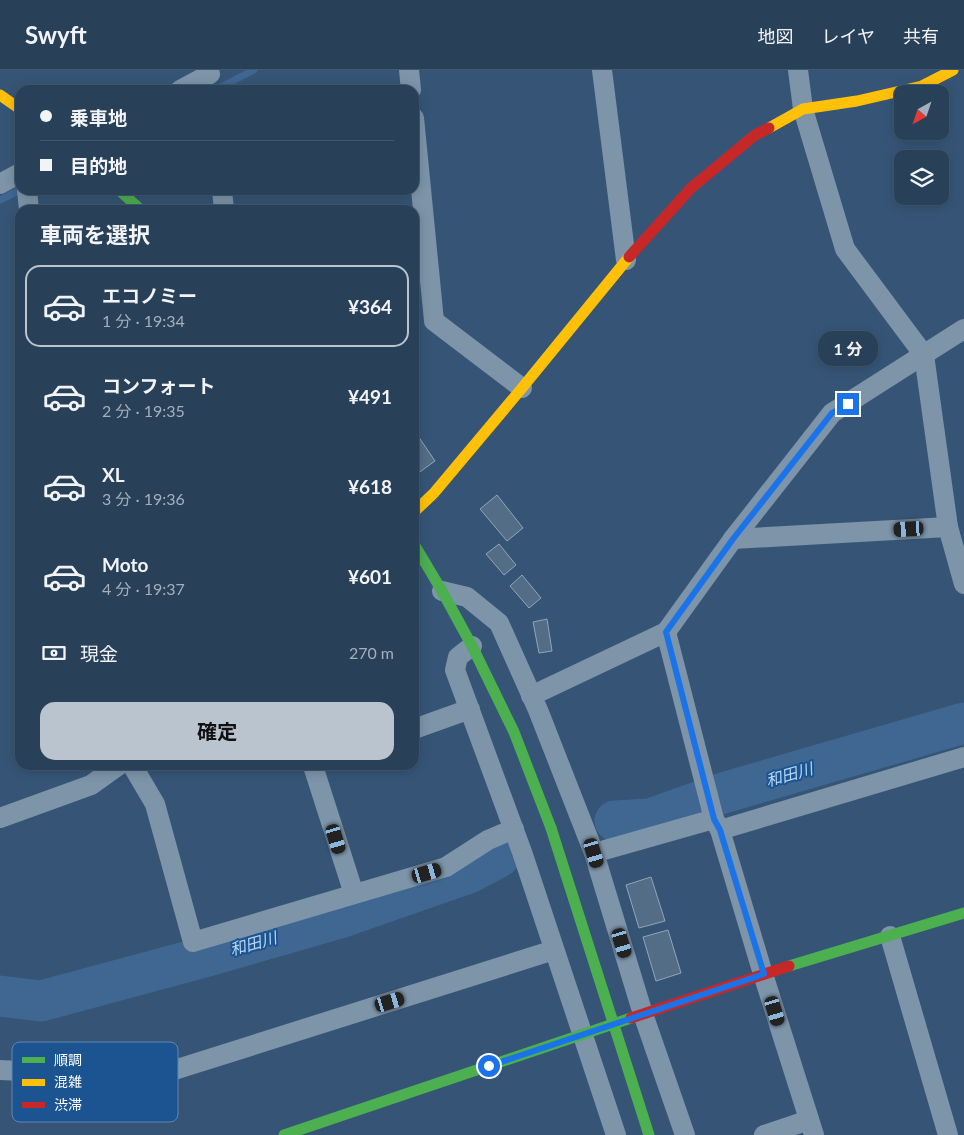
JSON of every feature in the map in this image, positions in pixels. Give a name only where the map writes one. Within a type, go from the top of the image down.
[{"type":"street","points":[[409,70],[410,85]]},
{"type":"street","points":[[602,70],[626,260]]},
{"type":"street","points":[[798,70],[803,108],[845,249],[924,355],[948,526],[964,584]]},
{"type":"street","points":[[419,507],[434,493],[522,388],[626,260],[691,188],[755,135],[803,108],[857,102],[922,86],[953,70]]},
{"type":"street","points":[[192,85],[210,78]]},
{"type":"street","points":[[0,95],[15,106]]},
{"type":"street","points":[[419,169],[434,321],[522,388]]},
{"type":"street","points":[[0,184],[15,176]]},
{"type":"street","points":[[124,195],[136,205]]},
{"type":"street","points":[[531,696],[666,632],[733,539],[832,413],[964,328]]},
{"type":"street","points":[[733,539],[948,526]]},
{"type":"street","points":[[419,552],[472,646],[514,732],[551,828],[649,1135]]},
{"type":"street","points":[[442,591],[467,597],[499,623],[538,710],[594,853],[644,1014],[685,1135]]},
{"type":"street","points":[[666,632],[716,822],[812,1128],[764,1135]]},
{"type":"street","points":[[472,646],[458,657],[455,670],[514,829],[616,1135]]},
{"type":"street","points":[[419,727],[470,709]]},
{"type":"street","points":[[594,853],[964,757]]},
{"type":"street","points":[[0,818],[90,775],[104,770]]},
{"type":"street","points":[[135,770],[155,804],[193,942],[446,867],[488,840],[514,829]]},
{"type":"street","points":[[314,770],[354,894]]},
{"type":"street","points":[[284,1135],[764,974],[964,913]]},
{"type":"street","points":[[890,936],[948,1135]]},
{"type":"street","points":[[178,1069],[554,950]]},
{"type":"street","points":[[610,1025],[633,1091]]},
{"type":"building","points":[[419,437],[435,461],[419,473]]},
{"type":"building","points":[[497,495],[523,528],[507,541],[480,509]]},
{"type":"building","points":[[499,544],[516,565],[504,575],[486,554]]},
{"type":"building","points":[[522,575],[541,598],[529,608],[510,586]]},
{"type":"building","points":[[547,619],[552,651],[539,653],[533,622]]},
{"type":"building","points":[[651,877],[665,921],[639,928],[626,885]]},
{"type":"building","points":[[668,930],[681,973],[656,981],[643,937]]},
{"type":"waterway","points":[[225,85],[254,70]]},
{"type":"waterway","points":[[0,200],[15,192]]},
{"type":"waterway","name":"和田川","points":[[615,821],[650,819],[723,793],[964,723]]},
{"type":"waterway","name":"和田川","points":[[0,996],[41,1001],[208,956],[343,917],[469,873],[499,857]]},
{"type":"traffic: fast","points":[[124,195],[136,205]]},
{"type":"traffic: fast","points":[[419,552],[472,646],[514,732],[551,828]]},
{"type":"traffic: fast","points":[[551,828],[649,1135]]},
{"type":"traffic: fast","points":[[789,966],[964,913]]},
{"type":"traffic: fast","points":[[284,1135],[631,1018]]},
{"type":"traffic: slow","points":[[769,128],[803,109],[857,101],[922,86],[953,70]]},
{"type":"traffic: slow","points":[[0,95],[15,106]]},
{"type":"traffic: slow","points":[[419,507],[434,493],[629,257]]},
{"type":"traffic: jam","points":[[629,257],[691,188],[755,135],[769,128]]},
{"type":"traffic: jam","points":[[631,1018],[789,966]]},
{"type":"route","points":[[489,1066],[764,974],[720,830],[714,819],[666,632],[733,539],[832,413],[848,404]]}]
